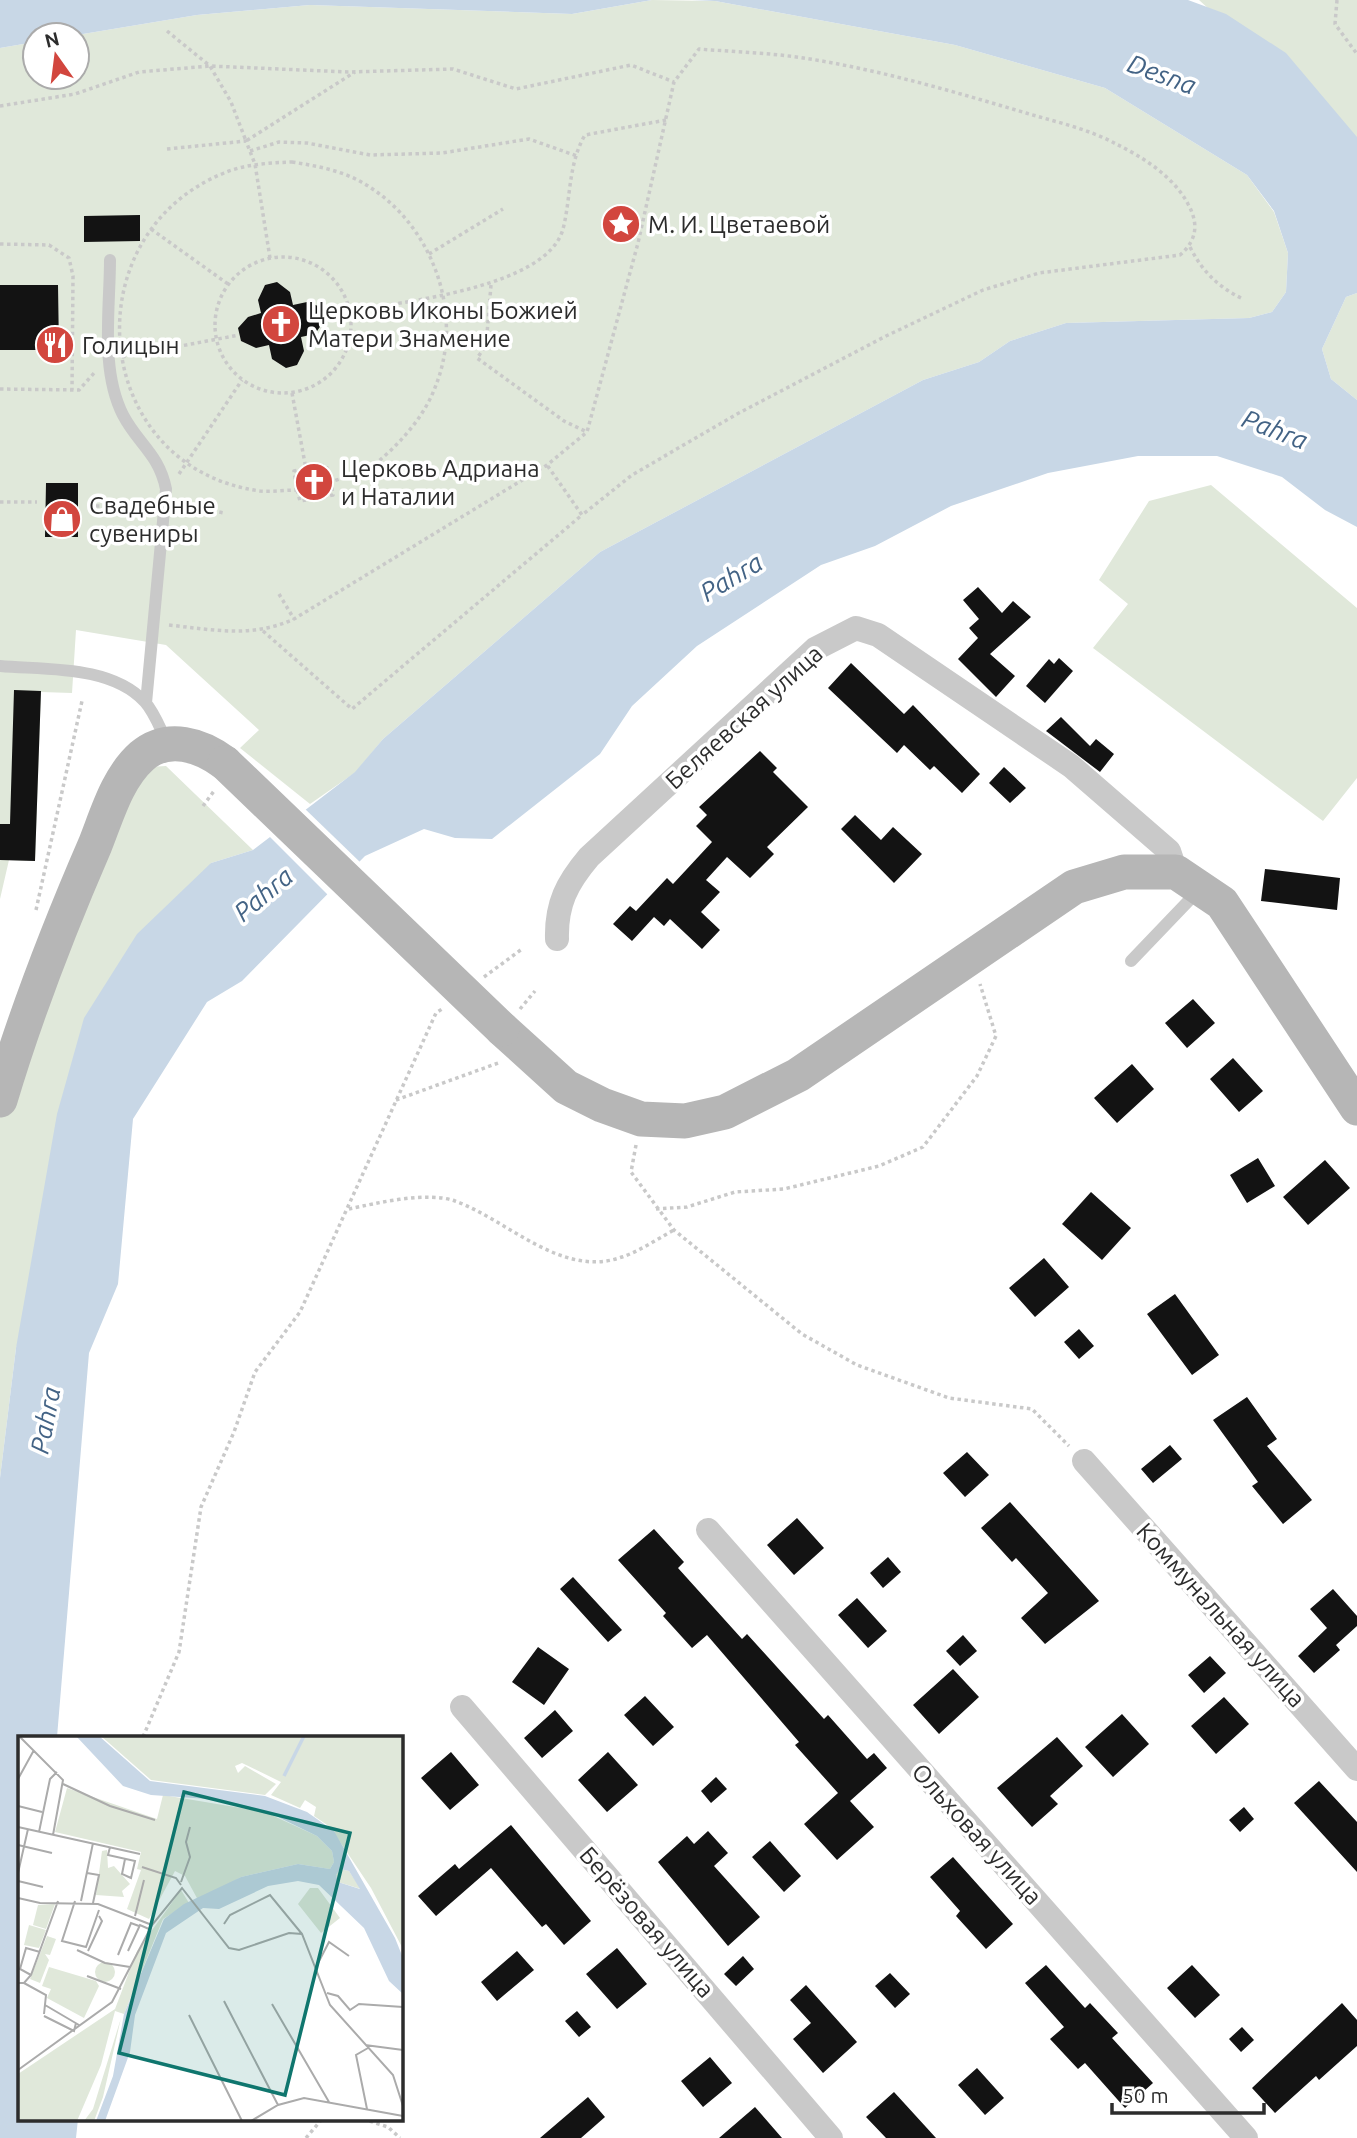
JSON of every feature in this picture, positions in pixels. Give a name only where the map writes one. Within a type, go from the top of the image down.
[{"type":"main road","points":[[2,1089],[77,887],[117,791],[131,768],[145,754],[168,743],[192,744],[220,776],[566,1087],[602,1105],[641,1119],[685,1121],[725,1112],[798,1075],[1074,887],[1124,872],[1188,880]]},
{"type":"main road","name":"Беляевская улица","points":[[1188,880],[1222,903],[1354,1095]]},
{"type":"street","name":"Беляевская улица","points":[[557,939],[556,921],[565,888],[589,857],[815,649],[856,628],[877,635],[1071,765],[1169,852],[1188,880]]},
{"type":"street","name":"Коммунальная улица","points":[[1084,1461],[1357,1769]]},
{"type":"street","name":"Ольховая улица","points":[[708,1530],[1246,2138]]},
{"type":"street","name":"Берёзовая улица","points":[[463,1707],[831,2138]]},
{"type":"lane","points":[[110,260],[110,383],[123,416],[162,468],[166,489],[146,703]]},
{"type":"lane","points":[[0,666],[104,677],[130,689],[146,703],[168,743]]},
{"type":"lane","points":[[1131,961],[1188,880]]},
{"type":"path","points":[[1337,0],[1335,24],[1357,54]]},
{"type":"path","points":[[167,32],[210,66],[231,102],[255,164],[270,258]]},
{"type":"path","points":[[154,623],[237,633],[262,631],[294,619],[547,465],[587,432],[638,243],[674,82],[699,49],[809,59],[930,84],[1083,131],[1116,143],[1163,174],[1182,192],[1194,215],[1196,231],[1190,247],[1180,255],[1039,273],[983,290],[886,335],[737,414],[632,475],[352,709],[262,631]]},
{"type":"path","points":[[0,106],[75,94],[139,72],[210,66],[355,72],[453,69],[516,89],[631,65],[674,82]]},
{"type":"path","points":[[167,149],[246,141],[355,72]]},
{"type":"path","points":[[350,311],[491,285],[547,253],[563,232],[568,187],[585,135],[666,120]]},
{"type":"path","points":[[250,151],[279,142],[307,143],[370,155],[442,153],[529,139],[577,156]]},
{"type":"path","points":[[297,490],[260,491],[217,478],[189,462],[164,441],[143,416],[128,386],[120,357],[117,320],[122,285],[135,252],[151,229],[175,202],[199,184],[226,172],[255,164],[292,162],[328,168],[362,182],[392,204],[417,231],[444,294],[446,342],[436,385],[416,423],[373,466],[331,482]]},
{"type":"path","points":[[429,254],[503,209]]},
{"type":"path","points":[[151,229],[228,284]]},
{"type":"path","points":[[0,244],[49,245],[69,258],[73,276],[72,390]]},
{"type":"path","points":[[1190,247],[1201,269],[1229,292],[1243,299]]},
{"type":"path","points":[[270,258],[305,260],[321,268],[334,280],[350,311],[350,336],[342,359],[320,382],[292,393],[273,393],[242,380],[220,354],[215,338],[214,319],[228,284],[254,263],[270,258]]},
{"type":"path","points":[[491,285],[486,346],[477,358],[564,421],[587,432]]},
{"type":"path","points":[[120,357],[239,335]]},
{"type":"path","points":[[166,489],[189,462],[242,380]]},
{"type":"path","points":[[0,389],[79,390]]},
{"type":"path","points":[[292,393],[306,468]]},
{"type":"path","points":[[326,465],[333,495],[300,501],[294,471],[306,468],[326,465]]},
{"type":"path","points":[[547,465],[582,515]]},
{"type":"path","points":[[0,502],[37,502]]},
{"type":"path","points":[[279,594],[294,619]]},
{"type":"path","points":[[36,913],[82,701]]},
{"type":"path","points":[[203,806],[220,776]]},
{"type":"path","points":[[479,981],[522,949]]},
{"type":"path","points":[[656,1209],[687,1207],[735,1192],[784,1189],[879,1166],[923,1147],[977,1076],[996,1036],[988,1001],[980,982]]},
{"type":"path","points":[[396,1100],[508,1035],[535,991]]},
{"type":"path","points":[[143,1736],[179,1652],[201,1507],[234,1432],[254,1372],[300,1312],[436,1013],[447,1005]]},
{"type":"path","points":[[636,1145],[631,1172],[674,1230],[802,1334],[858,1365],[949,1398],[1032,1409],[1084,1461]]},
{"type":"path","points":[[348,1209],[391,1200],[453,1200],[544,1247],[582,1263],[621,1258],[674,1230]]},
{"type":"path","points":[[307,2138],[322,2120]]},
{"type":"path","points":[[366,2120],[388,2127],[400,2138]]},
{"type":"shaded area","points":[[652,0],[715,1],[955,45],[1105,88],[1247,175],[1274,212],[1288,253],[1286,292],[1272,312],[1249,318],[1066,323],[1010,341],[979,362],[923,380],[600,552],[383,739],[356,772],[310,804],[240,748],[259,730],[166,645],[76,630],[72,693],[41,692],[35,861],[9,860],[0,899],[0,48],[21,44],[21,91],[91,91],[91,33],[197,15],[310,5],[572,14]]},
{"type":"shaded area","points":[[1199,0],[1357,0],[1357,145]]},
{"type":"shaded area","points":[[1357,293],[1357,400],[1331,379],[1322,349],[1346,297]]},
{"type":"shaded area","points":[[1211,485],[1357,608],[1357,778],[1323,821],[1093,648],[1128,604],[1099,580],[1149,501]]},
{"type":"shaded area","points":[[166,766],[253,850],[211,863],[16,1348],[0,1478],[0,1100],[131,768]]},
{"type":"water","points":[[0,0],[652,0],[572,14],[310,5],[197,15],[91,33],[91,21],[21,21],[21,44],[0,48]]},
{"type":"water","points":[[692,0],[1188,0],[1226,14],[1286,53],[1357,137],[1357,293],[1346,297],[1322,349],[1331,379],[1357,400],[1357,527],[1325,510],[1282,477],[1217,456],[1138,456],[1048,473],[951,506],[875,546],[821,565],[697,646],[632,706],[600,754],[492,839],[455,838],[424,829],[365,856],[242,981],[207,1002],[133,1119],[118,1284],[89,1353],[57,1736],[18,1736],[18,2120],[78,2120],[76,2138],[0,2138],[0,1478],[16,1348],[57,1114],[84,1018],[137,934],[211,863],[253,850],[355,772],[383,739],[600,552],[923,380],[979,362],[1010,341],[1066,323],[1249,318],[1272,312],[1286,292],[1288,253],[1274,211],[1247,175],[1105,88],[955,45],[715,1]]},
{"type":"pier","points":[[302,806],[362,864],[330,897],[267,834]]},
{"type":"building","points":[[140,215],[140,241],[84,242],[84,216]]},
{"type":"building","name":"Церковь Иконы Божией Матери Знамение","points":[[277,282],[290,292],[293,305],[307,302],[321,307],[324,321],[315,334],[301,337],[304,351],[297,365],[286,368],[272,359],[269,345],[256,348],[241,341],[238,328],[248,317],[261,313],[258,300],[265,285]]},
{"type":"building","points":[[0,285],[58,285],[59,350],[0,350]]},
{"type":"building","name":"Церковь Адриана и Наталии","points":[[321,471],[325,490],[305,494],[302,475]]},
{"type":"building","name":"Свадебные сувениры","points":[[46,483],[78,483],[78,537],[45,537]]},
{"type":"building","points":[[978,587],[1002,613],[1013,601],[1031,617],[990,654],[1015,676],[996,697],[958,659],[978,638],[969,628],[979,619],[963,600]]},
{"type":"building","points":[[1059,658],[1073,671],[1045,703],[1026,686],[1049,659],[1054,664]]},
{"type":"building","points":[[851,663],[904,714],[913,705],[980,774],[962,793],[934,766],[930,770],[904,745],[897,753],[828,688]]},
{"type":"building","points":[[14,690],[41,691],[35,861],[0,860],[0,824],[10,824]]},
{"type":"building","points":[[1061,717],[1090,746],[1096,739],[1114,754],[1100,772],[1046,731]]},
{"type":"building","points":[[760,751],[777,768],[773,772],[808,807],[767,847],[774,854],[750,878],[727,857],[706,880],[720,892],[701,912],[720,930],[702,949],[670,919],[664,926],[654,917],[632,941],[613,924],[630,906],[636,911],[667,878],[673,884],[712,842],[696,826],[707,815],[699,807]]},
{"type":"building","points":[[1004,767],[1026,788],[1010,803],[989,783]]},
{"type":"building","points":[[855,815],[881,840],[893,827],[922,854],[894,883],[841,829]]},
{"type":"building","points":[[1265,869],[1340,878],[1337,910],[1261,901]]},
{"type":"building","points":[[1193,999],[1215,1023],[1187,1048],[1165,1023]]},
{"type":"building","points":[[1233,1058],[1263,1091],[1239,1112],[1210,1079]]},
{"type":"building","points":[[1132,1064],[1154,1089],[1117,1123],[1094,1098]]},
{"type":"building","points":[[1258,1158],[1275,1186],[1247,1203],[1230,1175]]},
{"type":"building","points":[[1325,1160],[1350,1188],[1308,1225],[1283,1197]]},
{"type":"building","points":[[1091,1192],[1131,1228],[1102,1260],[1062,1224]]},
{"type":"building","points":[[1044,1258],[1069,1287],[1035,1317],[1009,1288]]},
{"type":"building","points":[[1175,1294],[1219,1355],[1192,1375],[1147,1314]]},
{"type":"building","points":[[1079,1329],[1094,1346],[1079,1359],[1064,1342]]},
{"type":"building","points":[[1247,1397],[1277,1439],[1267,1446],[1312,1500],[1283,1524],[1252,1486],[1258,1482],[1213,1420]]},
{"type":"building","points":[[1170,1445],[1182,1459],[1153,1483],[1141,1469]]},
{"type":"building","points":[[967,1452],[989,1475],[965,1497],[943,1473]]},
{"type":"building","points":[[1010,1502],[1099,1601],[1045,1644],[1021,1618],[1048,1593],[1016,1558],[1012,1562],[981,1528]]},
{"type":"building","points":[[797,1518],[824,1548],[794,1575],[767,1545]]},
{"type":"building","points":[[654,1529],[684,1562],[678,1568],[742,1639],[747,1634],[824,1719],[828,1715],[867,1759],[874,1753],[887,1768],[850,1801],[874,1827],[837,1860],[804,1824],[838,1793],[795,1745],[799,1742],[707,1635],[692,1648],[663,1616],[666,1613],[618,1560]]},
{"type":"building","points":[[888,1557],[901,1572],[883,1588],[870,1573]]},
{"type":"building","points":[[573,1577],[622,1630],[608,1642],[560,1589]]},
{"type":"building","points":[[1333,1589],[1357,1616],[1357,1626],[1336,1645],[1340,1650],[1314,1673],[1298,1656],[1327,1628],[1310,1609]]},
{"type":"building","points":[[857,1598],[887,1631],[868,1648],[838,1615]]},
{"type":"building","points":[[963,1635],[977,1651],[960,1666],[946,1651]]},
{"type":"building","points":[[538,1647],[569,1669],[544,1705],[512,1682]]},
{"type":"building","points":[[1210,1656],[1226,1673],[1204,1693],[1188,1675]]},
{"type":"building","points":[[953,1669],[979,1697],[939,1734],[913,1705]]},
{"type":"building","points":[[645,1696],[674,1727],[653,1746],[624,1715]]},
{"type":"building","points":[[1224,1697],[1249,1724],[1216,1754],[1191,1726]]},
{"type":"building","points":[[555,1710],[573,1731],[542,1758],[524,1738]]},
{"type":"building","points":[[1122,1714],[1149,1744],[1113,1777],[1085,1747]]},
{"type":"building","points":[[1057,1737],[1083,1766],[1050,1796],[1058,1804],[1032,1827],[997,1788]]},
{"type":"building","points":[[451,1752],[479,1785],[450,1810],[421,1778]]},
{"type":"building","points":[[608,1752],[638,1785],[607,1812],[578,1780]]},
{"type":"building","points":[[716,1777],[727,1789],[711,1803],[701,1791]]},
{"type":"building","points":[[1319,1781],[1357,1822],[1357,1872],[1294,1803]]},
{"type":"building","points":[[1244,1807],[1254,1819],[1240,1832],[1229,1820]]},
{"type":"building","points":[[511,1825],[591,1921],[564,1945],[546,1924],[542,1927],[491,1868],[436,1916],[418,1896],[455,1864],[459,1869]]},
{"type":"building","points":[[708,1831],[728,1853],[714,1866],[760,1917],[728,1946],[658,1862],[687,1836],[694,1844]]},
{"type":"building","points":[[770,1841],[801,1876],[784,1892],[752,1857]]},
{"type":"building","points":[[953,1857],[1013,1924],[986,1949],[956,1916],[960,1911],[930,1877]]},
{"type":"building","points":[[617,1948],[647,1984],[617,2009],[586,1974]]},
{"type":"building","points":[[517,1951],[534,1970],[497,2001],[481,1982]]},
{"type":"building","points":[[743,1956],[754,1969],[736,1986],[724,1974]]},
{"type":"building","points":[[1046,1965],[1085,2008],[1090,2003],[1118,2033],[1112,2038],[1153,2083],[1125,2108],[1085,2063],[1078,2069],[1050,2039],[1064,2027],[1025,1983]]},
{"type":"building","points":[[1192,1965],[1220,1995],[1195,2018],[1167,1988]]},
{"type":"building","points":[[890,1973],[910,1994],[895,2008],[875,1986]]},
{"type":"building","points":[[806,1985],[857,2042],[823,2073],[793,2039],[811,2023],[790,2000]]},
{"type":"building","points":[[1342,2003],[1357,2020],[1357,2046],[1319,2080],[1316,2076],[1275,2113],[1252,2088]]},
{"type":"building","points":[[577,2011],[591,2027],[579,2037],[565,2021]]},
{"type":"building","points":[[1242,2027],[1254,2040],[1241,2052],[1229,2039]]},
{"type":"building","points":[[710,2057],[732,2083],[703,2107],[681,2081]]},
{"type":"building","points":[[977,2068],[1004,2098],[985,2115],[958,2085]]},
{"type":"building","points":[[894,2092],[936,2138],[886,2138],[866,2117]]},
{"type":"building","points":[[588,2097],[605,2117],[581,2138],[540,2138]]},
{"type":"building","points":[[755,2107],[782,2138],[719,2138]]},
{"type":"place","name":"М. И. Цветаевой","points":[[621,224]]},
{"type":"place","name":"Церковь Иконы Божией Матери Знамение","points":[[281,324]]},
{"type":"place","name":"Голицын","points":[[55,345]]},
{"type":"place","name":"Церковь Адриана и Наталии","points":[[314,482]]},
{"type":"place","name":"Свадебные сувениры","points":[[62,519]]},
{"type":"water label","name":"Desna","points":[[1162,74]]},
{"type":"water label","name":"Pahra","points":[[1275,429]]},
{"type":"water label","name":"Pahra","points":[[731,577]]},
{"type":"water label","name":"Pahra","points":[[263,894]]},
{"type":"water label","name":"Pahra","points":[[45,1420]]}]
